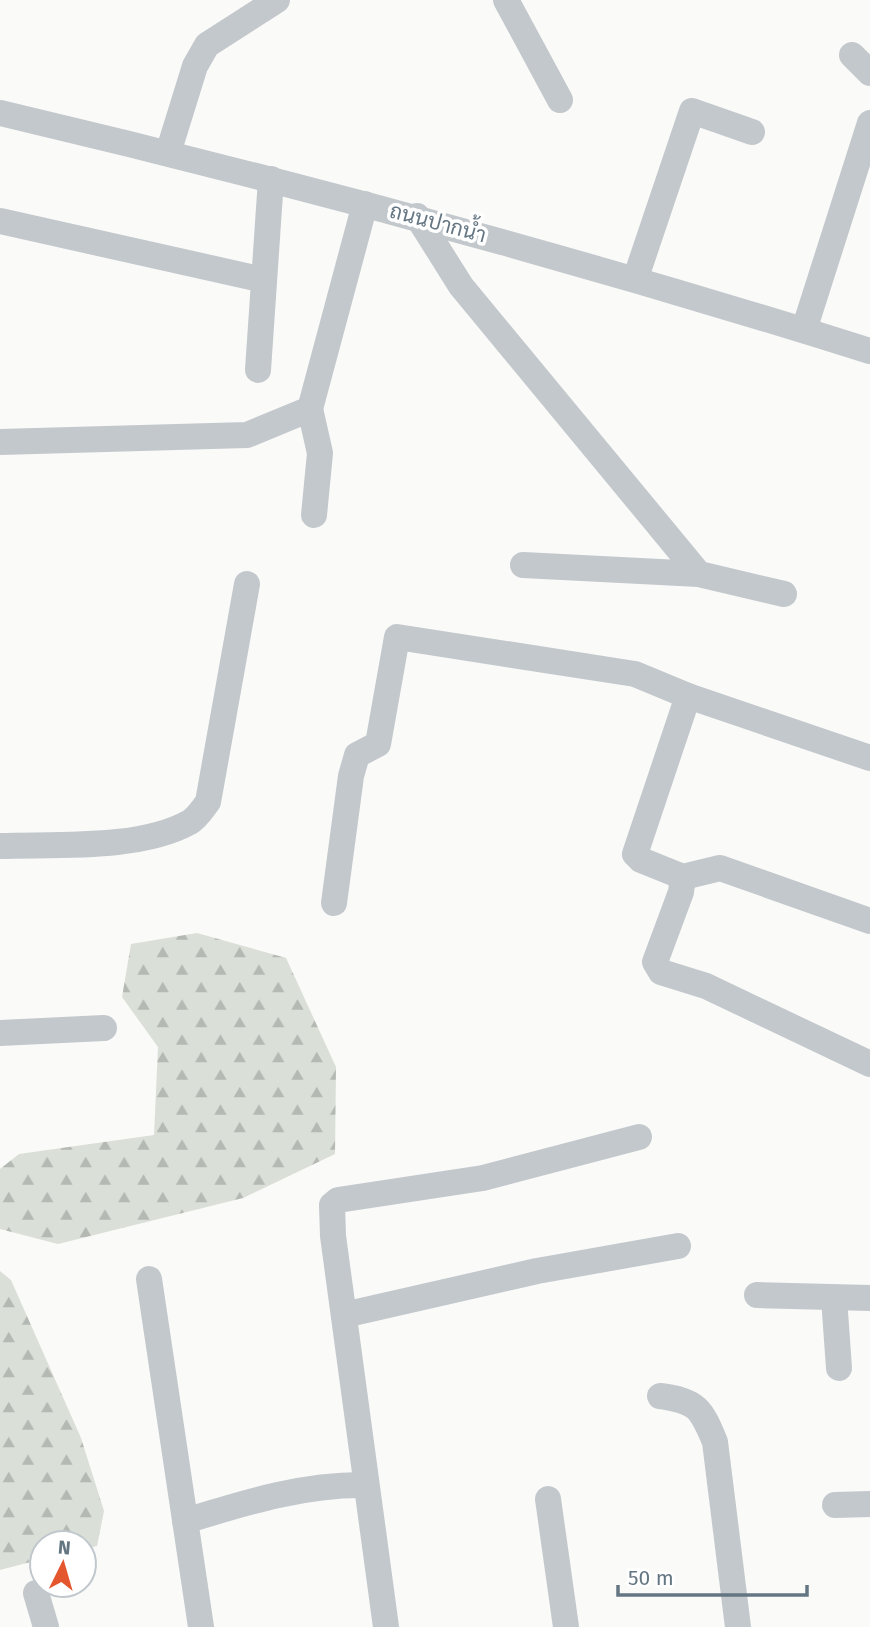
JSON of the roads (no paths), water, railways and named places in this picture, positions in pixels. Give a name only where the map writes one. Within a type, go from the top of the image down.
[{"type":"street","points":[[168,153],[195,66],[207,45],[277,0]]},
{"type":"street","points":[[506,0],[560,100]]},
{"type":"street","points":[[636,278],[692,111],[752,132]]},
{"type":"street","name":"ถนนปากน้ำ","points":[[0,113],[417,216],[636,278],[870,351]]},
{"type":"street","points":[[804,330],[870,123]]},
{"type":"street","points":[[258,370],[271,179]]},
{"type":"street","points":[[314,515],[320,453],[310,409],[365,204]]},
{"type":"street","points":[[417,216],[461,286],[699,574]]},
{"type":"street","points":[[0,221],[264,280]]},
{"type":"street","points":[[0,442],[247,435],[310,409]]},
{"type":"street","points":[[523,565],[699,574],[784,594]]},
{"type":"street","points":[[0,846],[109,842],[166,832],[193,820],[208,802],[247,584]]},
{"type":"street","points":[[334,903],[351,776],[357,755],[379,744],[397,637],[635,674],[688,696],[870,758]]},
{"type":"street","points":[[688,696],[635,854],[641,860],[683,877],[720,868],[870,921]]},
{"type":"street","points":[[683,877],[678,903],[655,962],[661,972],[706,986],[870,1064]]},
{"type":"street","points":[[0,1033],[104,1028]]},
{"type":"street","points":[[386,1627],[331,1214],[332,1205],[338,1200],[483,1178],[639,1137]]},
{"type":"street","points":[[344,1315],[537,1271],[678,1246]]},
{"type":"street","points":[[149,1279],[201,1627]]},
{"type":"street","points":[[757,1295],[870,1298]]},
{"type":"street","points":[[834,1298],[839,1368]]},
{"type":"street","points":[[660,1396],[691,1402],[704,1415],[715,1442],[738,1627]]},
{"type":"street","points":[[185,1521],[285,1493],[321,1487],[366,1485]]},
{"type":"street","points":[[548,1499],[566,1627]]},
{"type":"street","points":[[835,1505],[870,1504]]},
{"type":"street","points":[[38,1599],[46,1627]]}]
